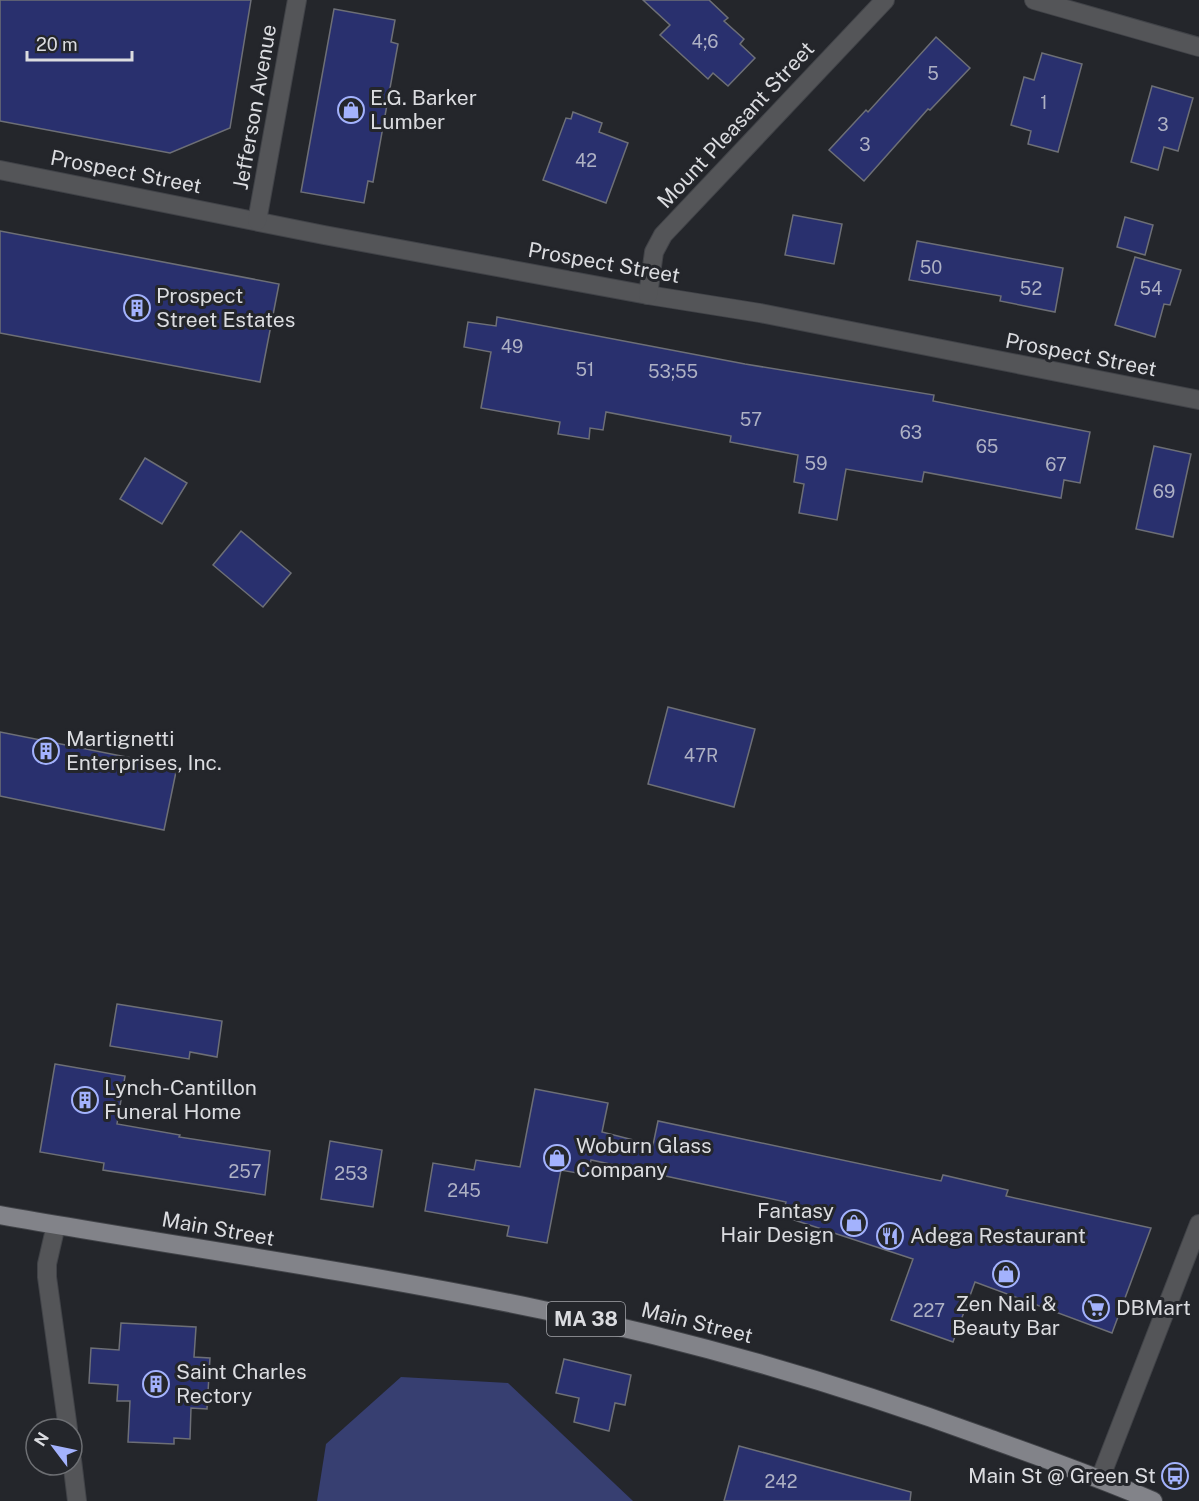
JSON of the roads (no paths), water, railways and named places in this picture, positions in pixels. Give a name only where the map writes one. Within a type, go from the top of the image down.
[{"type":"main road","name":"Main Street","points":[[0,1215],[488,1299],[705,1347],[912,1411],[1100,1479],[1153,1501]]},
{"type":"street","name":"Jefferson Avenue","points":[[257,221],[297,0]]},
{"type":"street","name":"Mount Pleasant Street","points":[[648,295],[654,252],[663,235],[885,0]]},
{"type":"street","points":[[1034,0],[1199,47]]},
{"type":"street","name":"Prospect Street","points":[[0,170],[648,295],[760,313],[1199,400]]},
{"type":"street","points":[[1100,1479],[1199,1224]]},
{"type":"street","points":[[56,1225],[47,1264],[47,1277],[66,1417]]},
{"type":"street","points":[[74,1477],[77,1501]]},
{"type":"place","name":"E.G. Barker Lumber","points":[[351,110]]},
{"type":"place","name":"Prospect Street Estates","points":[[137,308]]},
{"type":"place","name":"Martignetti Enterprises, Inc.","points":[[46,751]]},
{"type":"place","name":"Lynch-Cantillon Funeral Home","points":[[85,1100]]},
{"type":"place","name":"Woburn Glass Company","points":[[557,1158]]},
{"type":"place","name":"Fantasy Hair Design","points":[[854,1223]]},
{"type":"place","name":"Adega Restaurant","points":[[890,1236]]},
{"type":"place","name":"Zen Nail & Beauty Bar","points":[[1006,1274]]},
{"type":"place","name":"DBMart","points":[[1096,1308]]},
{"type":"place","name":"Saint Charles Rectory","points":[[156,1384]]},
{"type":"place","name":"Main St @ Green St","points":[[1175,1476]]}]
